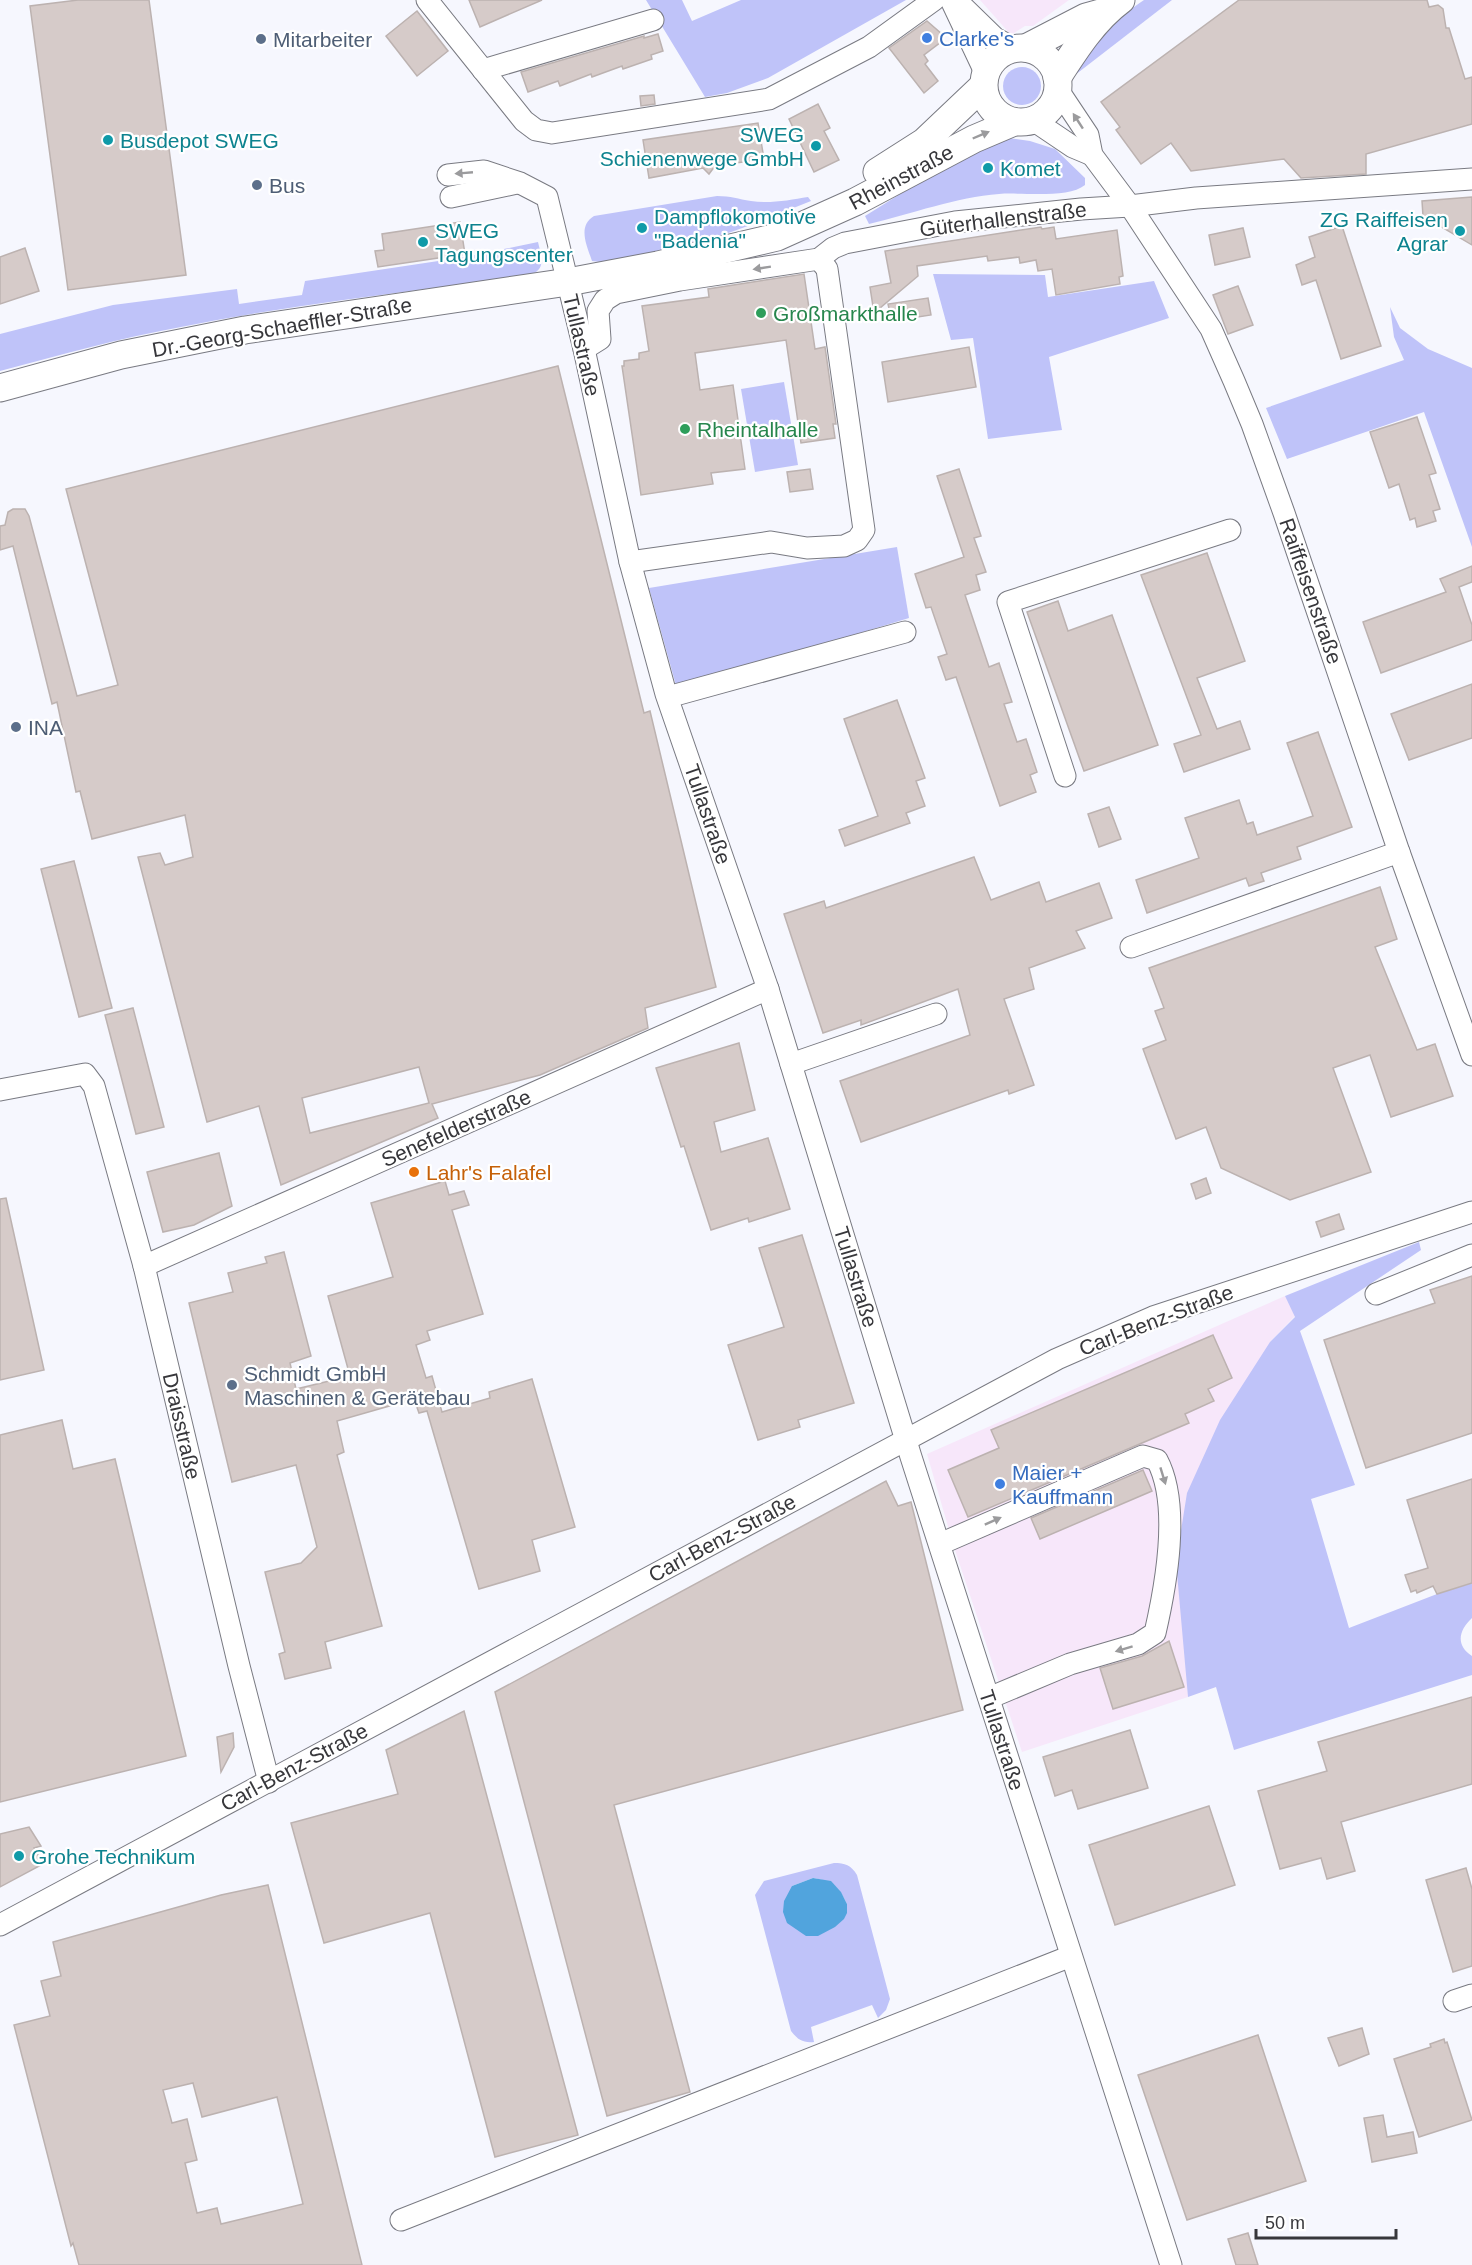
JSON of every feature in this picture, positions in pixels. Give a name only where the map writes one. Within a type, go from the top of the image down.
[{"type":"main road","points":[[1113,6],[1071,56],[1057,84],[1049,109],[1023,121],[996,113],[985,96],[984,79],[996,57],[1113,6]]},
{"type":"main road","points":[[1020,48],[1035,50],[1050,62],[1057,84]]},
{"type":"main road","name":"Rheinstraße","points":[[718,252],[886,167],[924,142],[984,79]]},
{"type":"main road","name":"Rheinstraße","points":[[568,282],[718,252],[777,237],[855,202],[974,139],[1023,121]]},
{"type":"main road","name":"Dr.-Georg-Schaeffler-Straße","points":[[0,388],[121,355],[245,330],[568,282]]},
{"type":"street","points":[[434,2],[524,121],[536,130],[552,132],[769,99],[869,47],[934,0]]},
{"type":"street","points":[[951,0],[984,79]]},
{"type":"street","points":[[956,0],[995,38],[1020,48]]},
{"type":"street","points":[[483,69],[653,20]]},
{"type":"street","name":"Raiffeisenstraße","points":[[1057,84],[1088,135],[1092,155],[1130,206],[1211,329],[1252,424],[1472,1055]]},
{"type":"street","name":"Raiffeisenstraße","points":[[1023,121],[1092,155]]},
{"type":"street","name":"Tullastraße","points":[[448,175],[484,171],[520,183],[547,197],[584,349],[630,562],[668,697],[768,989],[906,1439],[1171,2265]]},
{"type":"street","name":"Güterhallenstraße","points":[[584,349],[600,339],[598,311],[605,300],[616,293],[680,280],[819,259],[832,248],[845,243],[955,222],[1081,209],[1196,198],[1472,179]]},
{"type":"street","points":[[452,197],[520,183]]},
{"type":"street","points":[[630,562],[771,542],[807,548],[844,546],[857,540],[864,530],[827,269],[819,259]]},
{"type":"street","points":[[1065,776],[1008,602],[1230,530]]},
{"type":"street","points":[[668,697],[905,632]]},
{"type":"street","points":[[1131,947],[1400,852]]},
{"type":"street","name":"Senefelderstraße","points":[[144,1266],[768,989]]},
{"type":"street","points":[[791,1064],[936,1014]]},
{"type":"street","name":"Draisstraße","points":[[0,1090],[86,1074],[94,1086],[144,1266],[236,1654],[269,1782]]},
{"type":"street","name":"Carl-Benz-Straße","points":[[0,1925],[1057,1359],[1153,1317],[1472,1212]]},
{"type":"street","points":[[1376,1294],[1472,1255]]},
{"type":"street","points":[[940,1544],[1143,1456],[1157,1460],[1165,1474],[1170,1512],[1168,1544],[1165,1587],[1155,1633],[1138,1644],[1070,1664],[989,1698]]},
{"type":"street","points":[[400,2220],[1071,1956]]},
{"type":"shaded area","points":[[646,0],[682,0],[692,21],[741,0],[906,0],[768,78],[727,93],[705,97]]},
{"type":"shaded area","points":[[980,0],[1069,0],[1033,26],[1025,26],[1011,35]]},
{"type":"shaded area","points":[[1144,0],[1172,0],[1075,75],[1080,63],[1095,42],[1123,15]]},
{"type":"shaded area","points":[[1022,67],[1036,72],[1041,86],[1036,100],[1022,105],[1008,100],[1003,86],[1008,72]]},
{"type":"shaded area","points":[[1008,138],[1030,141],[1055,149],[1085,178],[1085,185],[1067,192],[983,196],[934,206],[869,224],[865,216],[937,171]]},
{"type":"shaded area","points":[[717,196],[765,202],[808,197],[811,201],[686,247],[623,260],[592,261],[585,231],[589,220],[594,216]]},
{"type":"shaded area","points":[[538,242],[542,258],[541,266],[529,275],[307,305],[213,321],[158,331],[0,371],[0,334],[113,305],[237,289],[239,304],[302,295],[305,281],[465,257]]},
{"type":"shaded area","points":[[933,274],[1045,275],[1048,297],[1154,281],[1169,318],[1049,357],[1062,430],[988,439],[973,338],[951,340]]},
{"type":"shaded area","points":[[1390,307],[1400,328],[1428,349],[1472,368],[1472,547],[1424,412],[1287,459],[1266,408],[1404,360],[1394,337]]},
{"type":"shaded area","points":[[784,382],[798,465],[755,472],[741,389]]},
{"type":"shaded area","points":[[897,547],[909,618],[677,689],[649,588]]},
{"type":"shaded area","points":[[1419,1242],[1421,1250],[1300,1331],[1355,1485],[1311,1499],[1349,1628],[1472,1583],[1472,1618],[1464,1627],[1461,1642],[1472,1656],[1472,1675],[1234,1750],[1216,1687],[1188,1697],[1176,1562],[1187,1493],[1220,1420],[1270,1342],[1295,1317],[1285,1296]]},
{"type":"shaded area","points":[[1285,1296],[1295,1316],[1270,1342],[1184,1636],[1188,1697],[1022,1752],[954,1547],[927,1454]]},
{"type":"shaded area","points":[[834,1863],[847,1865],[855,1872],[890,1999],[886,2010],[878,2018],[872,2005],[811,2027],[814,2042],[798,2039],[791,2031],[755,1895],[764,1881]],"holes":[[[813,1878],[830,1883],[837,1889],[847,1904],[792,1886]]]},
{"type":"shaded area","points":[[813,1878],[831,1881],[841,1892],[847,1904],[847,1913],[835,1927],[818,1936],[806,1936],[787,1923],[783,1912],[784,1901],[792,1886]]},
{"type":"building","name":"Busdepot SWEG","points":[[78,0],[149,0],[186,275],[68,290],[30,6]]},
{"type":"building","points":[[469,0],[542,0],[480,27]]},
{"type":"building","points":[[1239,0],[1427,0],[1429,7],[1438,5],[1443,9],[1446,28],[1449,28],[1465,79],[1472,77],[1472,124],[1366,154],[1366,174],[1301,178],[1284,159],[1191,171],[1171,143],[1141,164],[1116,130],[1120,127],[1101,102]]},
{"type":"building","points":[[417,11],[448,51],[417,76],[386,36]]},
{"type":"building","points":[[927,21],[943,35],[941,42],[924,55],[928,61],[925,64],[938,81],[924,93],[889,48]]},
{"type":"building","points":[[658,34],[663,51],[651,55],[652,59],[623,69],[622,66],[592,77],[591,74],[560,86],[558,81],[528,92],[521,72],[644,36],[644,38]]},
{"type":"building","points":[[654,95],[655,104],[641,106],[640,96]]},
{"type":"building","name":"SWEG Schienenwege GmbH","points":[[818,104],[830,128],[824,131],[839,160],[814,172],[789,119]]},
{"type":"building","points":[[758,123],[764,159],[715,166],[709,174],[703,168],[649,178],[643,140]]},
{"type":"building","name":"ZG Raiffeisen Agrar","points":[[1472,197],[1472,245],[1423,216],[1422,201]]},
{"type":"building","name":"SWEG Tagungscenter","points":[[460,222],[465,254],[378,267],[375,251],[384,250],[382,234]]},
{"type":"building","points":[[1342,226],[1381,346],[1341,359],[1316,280],[1302,285],[1296,265],[1315,257],[1309,237]]},
{"type":"building","points":[[1041,227],[1042,229],[1054,227],[1056,239],[1117,230],[1123,276],[1119,277],[1120,284],[1056,295],[1052,269],[1038,271],[1036,260],[1020,263],[1019,257],[988,261],[987,256],[917,266],[918,276],[874,313],[870,287],[891,283],[885,251]]},
{"type":"building","points":[[1243,228],[1250,257],[1215,265],[1209,235]]},
{"type":"building","points":[[25,248],[39,291],[0,304],[0,257]]},
{"type":"building","points":[[804,274],[815,349],[825,347],[836,424],[833,424],[835,438],[801,443],[786,340],[695,353],[700,390],[733,385],[745,469],[711,473],[713,484],[641,495],[622,366],[624,366],[624,361],[639,359],[639,353],[649,351],[642,306],[709,297],[708,289]]},
{"type":"building","points":[[1238,286],[1253,325],[1228,334],[1213,295]]},
{"type":"building","points":[[928,298],[931,315],[892,321],[888,304]]},
{"type":"building","points":[[969,347],[976,387],[888,402],[882,362]]},
{"type":"building","points":[[558,366],[644,713],[650,711],[716,987],[645,1008],[648,1028],[540,1075],[432,1104],[438,1118],[281,1185],[259,1106],[207,1122],[138,857],[160,853],[165,865],[193,857],[185,815],[92,839],[80,791],[76,792],[57,702],[52,704],[13,546],[0,550],[0,526],[5,525],[8,512],[13,509],[25,509],[29,516],[77,696],[118,685],[66,489]],"holes":[[[419,1067],[429,1103],[310,1133],[302,1098]]]},
{"type":"building","points":[[1417,417],[1436,473],[1429,475],[1440,509],[1433,511],[1436,521],[1417,527],[1415,518],[1410,520],[1399,484],[1389,488],[1370,432]]},
{"type":"building","points":[[810,469],[813,489],[790,492],[787,472]]},
{"type":"building","points":[[959,469],[981,536],[974,538],[986,572],[976,575],[980,590],[965,595],[989,667],[999,663],[1012,702],[1004,704],[1017,742],[1026,739],[1037,772],[1030,775],[1036,792],[1000,806],[956,677],[946,680],[938,657],[947,654],[931,607],[926,608],[915,574],[964,557],[937,476]]},
{"type":"building","points":[[1207,553],[1245,661],[1197,678],[1217,729],[1240,721],[1250,749],[1184,772],[1174,744],[1201,735],[1141,575]]},
{"type":"building","points":[[1472,566],[1472,582],[1459,587],[1472,625],[1472,640],[1381,673],[1363,622],[1446,592],[1440,579]]},
{"type":"building","points":[[1058,601],[1068,631],[1112,615],[1158,745],[1084,771],[1027,612]]},
{"type":"building","points":[[1472,684],[1472,738],[1409,760],[1391,714]]},
{"type":"building","points":[[897,700],[925,778],[916,781],[925,806],[906,813],[910,823],[845,846],[839,830],[878,816],[844,719]]},
{"type":"building","points":[[1318,732],[1352,827],[1297,847],[1301,859],[1261,873],[1264,881],[1249,886],[1246,878],[1147,913],[1136,880],[1199,858],[1185,818],[1239,800],[1247,824],[1253,822],[1257,835],[1313,816],[1287,743]]},
{"type":"building","points":[[1109,807],[1121,839],[1099,847],[1088,814]]},
{"type":"building","points":[[974,857],[991,900],[1039,882],[1046,902],[1099,883],[1112,918],[1076,931],[1085,948],[1029,968],[1034,989],[1004,999],[1034,1085],[1009,1094],[1008,1090],[861,1142],[840,1081],[970,1035],[958,989],[861,1025],[861,1020],[823,1033],[784,914],[824,901],[826,908]]},
{"type":"building","points":[[74,861],[112,1008],[79,1017],[41,869]]},
{"type":"building","points":[[1380,887],[1397,939],[1375,947],[1417,1050],[1435,1044],[1453,1096],[1391,1117],[1370,1055],[1333,1068],[1371,1172],[1290,1200],[1221,1168],[1206,1127],[1176,1139],[1143,1049],[1166,1040],[1155,1011],[1164,1008],[1149,968]]},
{"type":"building","points":[[133,1008],[164,1127],[136,1134],[105,1015]]},
{"type":"building","points":[[739,1043],[755,1110],[714,1122],[721,1152],[768,1138],[790,1209],[749,1222],[748,1218],[711,1230],[656,1068]]},
{"type":"building","points":[[219,1153],[232,1206],[194,1225],[163,1232],[147,1172]]},
{"type":"building","points":[[1206,1178],[1211,1193],[1196,1199],[1191,1184]]},
{"type":"building","points":[[445,1181],[449,1195],[464,1191],[469,1205],[452,1210],[483,1314],[427,1331],[430,1340],[416,1345],[426,1378],[432,1376],[442,1412],[490,1398],[489,1392],[532,1379],[575,1527],[532,1540],[540,1571],[479,1589],[427,1411],[419,1413],[414,1399],[337,1421],[344,1452],[337,1455],[382,1626],[325,1642],[331,1668],[285,1679],[279,1654],[285,1652],[265,1572],[301,1563],[317,1547],[296,1465],[232,1482],[189,1303],[233,1292],[228,1273],[267,1263],[265,1257],[284,1252],[311,1356],[290,1363],[296,1389],[350,1376],[328,1296],[393,1277],[371,1203]]},
{"type":"building","points":[[6,1198],[44,1370],[0,1380],[0,1199]]},
{"type":"building","points":[[1339,1214],[1344,1229],[1321,1237],[1316,1222]]},
{"type":"building","points":[[802,1235],[854,1403],[798,1420],[800,1427],[758,1440],[728,1345],[784,1327],[759,1248]]},
{"type":"building","points":[[1472,1276],[1472,1433],[1366,1468],[1324,1340],[1435,1303],[1430,1290]]},
{"type":"building","points":[[1213,1335],[1232,1378],[1208,1389],[1214,1401],[1185,1414],[1189,1423],[968,1517],[948,1470],[999,1448],[991,1430]]},
{"type":"building","points":[[62,1420],[73,1469],[115,1459],[186,1756],[0,1802],[0,1435]]},
{"type":"building","points":[[1143,1470],[1152,1491],[1040,1539],[1031,1518]]},
{"type":"building","points":[[1472,1479],[1472,1583],[1437,1594],[1433,1586],[1417,1593],[1416,1590],[1411,1592],[1405,1575],[1428,1568],[1407,1500]]},
{"type":"building","points":[[886,1481],[898,1506],[911,1502],[963,1710],[614,1805],[690,2092],[607,2116],[495,1692]]},
{"type":"building","points":[[1169,1641],[1184,1687],[1113,1709],[1100,1668],[1142,1656]]},
{"type":"building","points":[[1472,1697],[1472,1784],[1341,1822],[1355,1871],[1327,1879],[1321,1858],[1280,1869],[1258,1791],[1327,1771],[1318,1742]]},
{"type":"building","points":[[464,1711],[578,2135],[495,2157],[430,1913],[324,1943],[291,1823],[398,1794],[386,1750]]},
{"type":"building","points":[[1130,1730],[1148,1788],[1078,1809],[1072,1790],[1055,1796],[1043,1757]]},
{"type":"building","points":[[233,1733],[234,1747],[221,1772],[217,1737]]},
{"type":"building","points":[[1209,1806],[1235,1885],[1115,1925],[1089,1845]]},
{"type":"building","name":"Grohe Technikum","points":[[29,1827],[41,1846],[34,1848],[43,1864],[0,1887],[0,1834]]},
{"type":"building","points":[[1466,1868],[1472,1889],[1472,1966],[1453,1972],[1426,1880]]},
{"type":"building","points":[[268,1885],[362,2265],[79,2265],[73,2243],[71,2246],[14,2025],[50,2016],[41,1981],[61,1976],[53,1942],[221,1895]],"holes":[[[193,2083],[202,2117],[277,2097],[303,2204],[221,2224],[217,2208],[197,2213],[185,2163],[197,2160],[187,2119],[172,2123],[163,2090]]]},
{"type":"building","points":[[1362,2028],[1369,2054],[1339,2066],[1328,2038]]},
{"type":"building","points":[[1258,2035],[1306,2181],[1187,2220],[1138,2075]]},
{"type":"building","points":[[1444,2039],[1445,2043],[1447,2042],[1472,2120],[1419,2137],[1394,2059],[1431,2047],[1430,2044]]},
{"type":"building","points":[[1383,2115],[1387,2137],[1413,2132],[1417,2153],[1372,2162],[1364,2118]]},
{"type":"building","points":[[1248,2233],[1258,2265],[1236,2265],[1228,2239]]},
{"type":"place","name":"Clarke's","points":[[927,38]]},
{"type":"place","name":"Mitarbeiter","points":[[261,39]]},
{"type":"place","name":"Busdepot SWEG","points":[[108,140]]},
{"type":"place","name":"SWEG Schienenwege GmbH","points":[[816,146]]},
{"type":"place","name":"Komet","points":[[988,168]]},
{"type":"place","name":"Bus","points":[[257,185]]},
{"type":"place","name":"Dampflokomotive \"Badenia\"","points":[[642,228]]},
{"type":"place","name":"ZG Raiffeisen Agrar","points":[[1460,231]]},
{"type":"place","name":"SWEG Tagungscenter","points":[[423,242]]},
{"type":"place","name":"Großmarkthalle","points":[[761,313]]},
{"type":"place","name":"Rheintalhalle","points":[[685,429]]},
{"type":"place","name":"INA","points":[[16,727]]},
{"type":"place","name":"Lahr's Falafel","points":[[414,1172]]},
{"type":"place","name":"Schmidt GmbH Maschinen & Gerätebau","points":[[232,1385]]},
{"type":"place","name":"Maier + Kauffmann","points":[[1000,1484]]},
{"type":"place","name":"Grohe Technikum","points":[[19,1856]]}]
